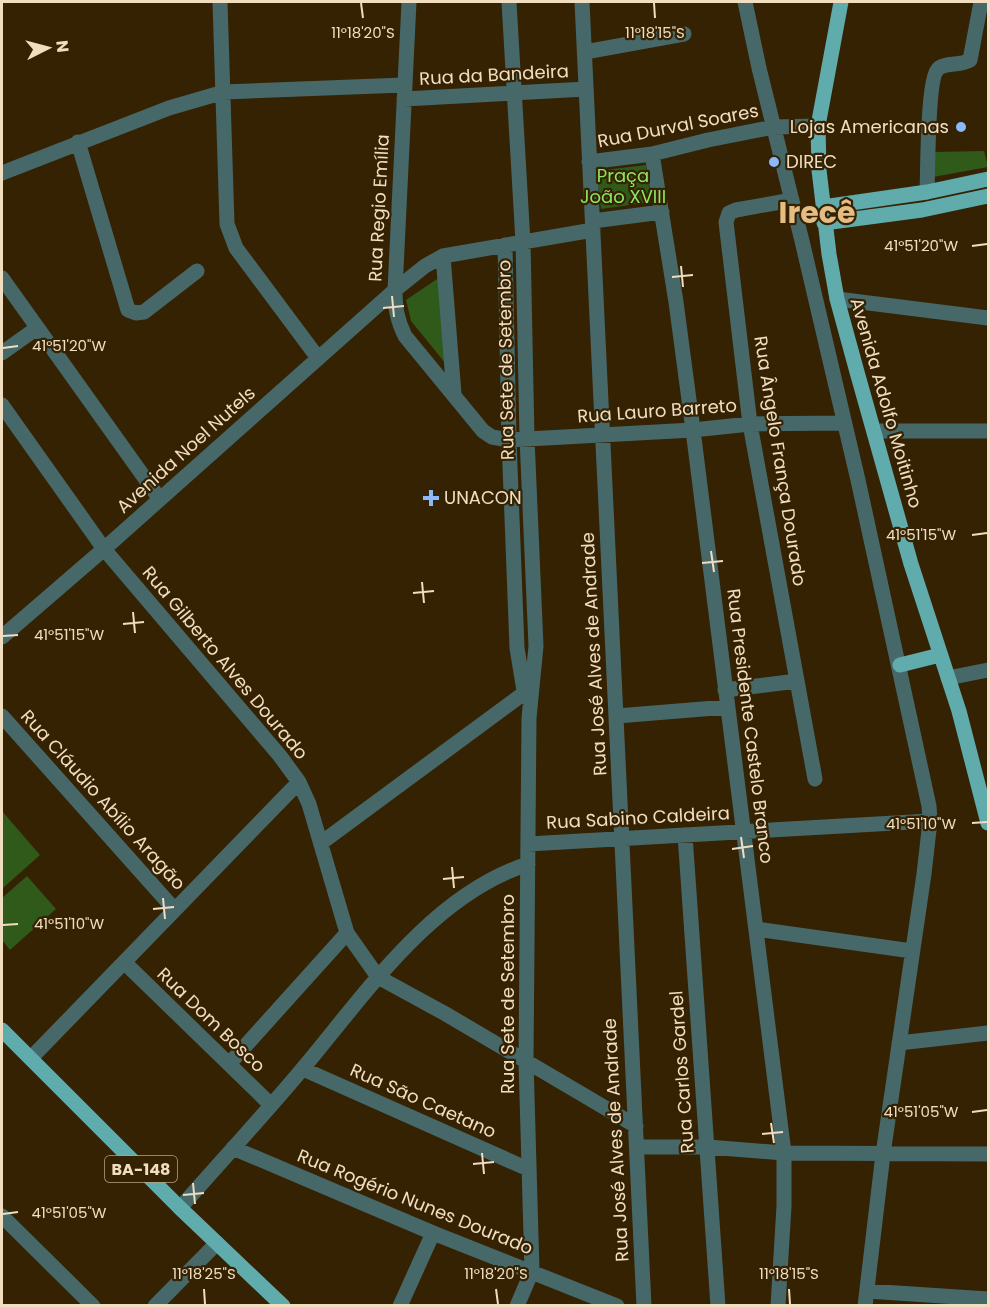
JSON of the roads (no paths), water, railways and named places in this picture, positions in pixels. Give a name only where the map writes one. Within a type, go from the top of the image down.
[{"type":"main road","name":"Avenida Adolfo Moitinho","points":[[841,2],[818,126],[822,207],[837,299],[911,564],[959,711],[988,823]]},
{"type":"main road","points":[[822,207],[927,192],[988,179]]},
{"type":"main road","points":[[824,223],[922,210],[988,196]]},
{"type":"main road","points":[[900,664],[940,655]]},
{"type":"main road","name":"BA-148","points":[[2,1030],[180,1208],[283,1305]]},
{"type":"street","points":[[220,2],[227,224],[242,257],[318,358]]},
{"type":"street","name":"Rua Regio Emília","points":[[409,2],[395,290],[398,321],[405,336],[483,432],[500,440],[509,440]]},
{"type":"street","name":"Rua Sete de Setembro","points":[[509,2],[523,242],[527,438],[536,646],[528,689],[526,1061],[532,1271]]},
{"type":"street","name":"Rua José Alves de Andrade","points":[[582,2],[644,1305]]},
{"type":"street","points":[[745,2],[900,664],[930,821],[883,1154],[866,1298],[988,1299]]},
{"type":"street","points":[[927,192],[930,105],[935,72],[940,67],[970,60],[981,2]]},
{"type":"street","points":[[585,52],[684,34]]},
{"type":"street","name":"Rua da Bandeira","points":[[2,173],[169,108],[224,92],[515,93],[586,90]]},
{"type":"street","name":"Rua Durval Soares","points":[[589,162],[652,154],[774,127],[818,126]]},
{"type":"street","points":[[78,142],[128,310],[136,313],[144,312],[197,271]]},
{"type":"street","name":"Rua Presidente Castelo Branco","points":[[652,154],[693,430],[784,1152],[784,1206],[778,1305]]},
{"type":"street","name":"Rua Ângelo França Dourado","points":[[792,200],[736,210],[727,216],[727,234],[750,424],[815,779]]},
{"type":"street","points":[[454,394],[443,256],[523,242],[662,212]]},
{"type":"street","name":"Rua Sete de Setembro","points":[[505,245],[509,440],[517,648],[528,689]]},
{"type":"street","name":"Avenida Noel Nutels","points":[[2,637],[395,290],[424,266],[443,256]]},
{"type":"street","points":[[2,278],[159,498]]},
{"type":"street","points":[[837,299],[988,318]]},
{"type":"street","points":[[2,353],[37,328]]},
{"type":"street","name":"Rua Gilberto Alves Dourado","points":[[2,405],[104,549],[280,756],[299,782],[309,804],[347,933],[378,977],[444,1013],[636,1126]]},
{"type":"street","name":"Rua Lauro Barreto","points":[[509,440],[693,430],[750,424],[844,423]]},
{"type":"street","points":[[874,431],[988,430]]},
{"type":"street","points":[[948,678],[988,670]]},
{"type":"street","points":[[725,690],[797,681]]},
{"type":"street","points":[[321,843],[528,689]]},
{"type":"street","points":[[617,716],[727,707]]},
{"type":"street","name":"Rua Cláudio Abílio Aragão","points":[[2,716],[174,909]]},
{"type":"street","points":[[31,1058],[299,782]]},
{"type":"street","name":"Rua Sabino Caldeira","points":[[528,844],[930,821]]},
{"type":"street","name":"Rua Carlos Gardel","points":[[685,835],[718,1305]]},
{"type":"street","points":[[180,1208],[303,1069],[378,977],[435,920],[487,881],[528,864]]},
{"type":"street","points":[[756,929],[912,951]]},
{"type":"street","points":[[229,1064],[347,933]]},
{"type":"street","name":"Rua Dom Bosco","points":[[125,963],[271,1105]]},
{"type":"street","points":[[899,1043],[988,1033]]},
{"type":"street","name":"Rua São Caetano","points":[[303,1069],[528,1169]]},
{"type":"street","points":[[637,1147],[883,1154],[988,1154]]},
{"type":"street","name":"Rua Rogério Nunes Dourado","points":[[233,1148],[433,1233],[616,1305]]},
{"type":"street","points":[[2,1216],[93,1305]]},
{"type":"street","points":[[400,1305],[433,1233]]},
{"type":"street","points":[[155,1305],[217,1244]]},
{"type":"street","points":[[517,1305],[532,1271]]},
{"type":"place","name":"Lojas Americanas","points":[[961,127]]},
{"type":"place","name":"DIREC","points":[[774,162]]},
{"type":"place","name":"UNACON","points":[[431,498]]},
{"type":"district","name":"Irecê","points":[[817,213]]},
{"type":"park label","name":"Praça João XVIII","points":[[623,186]]}]
